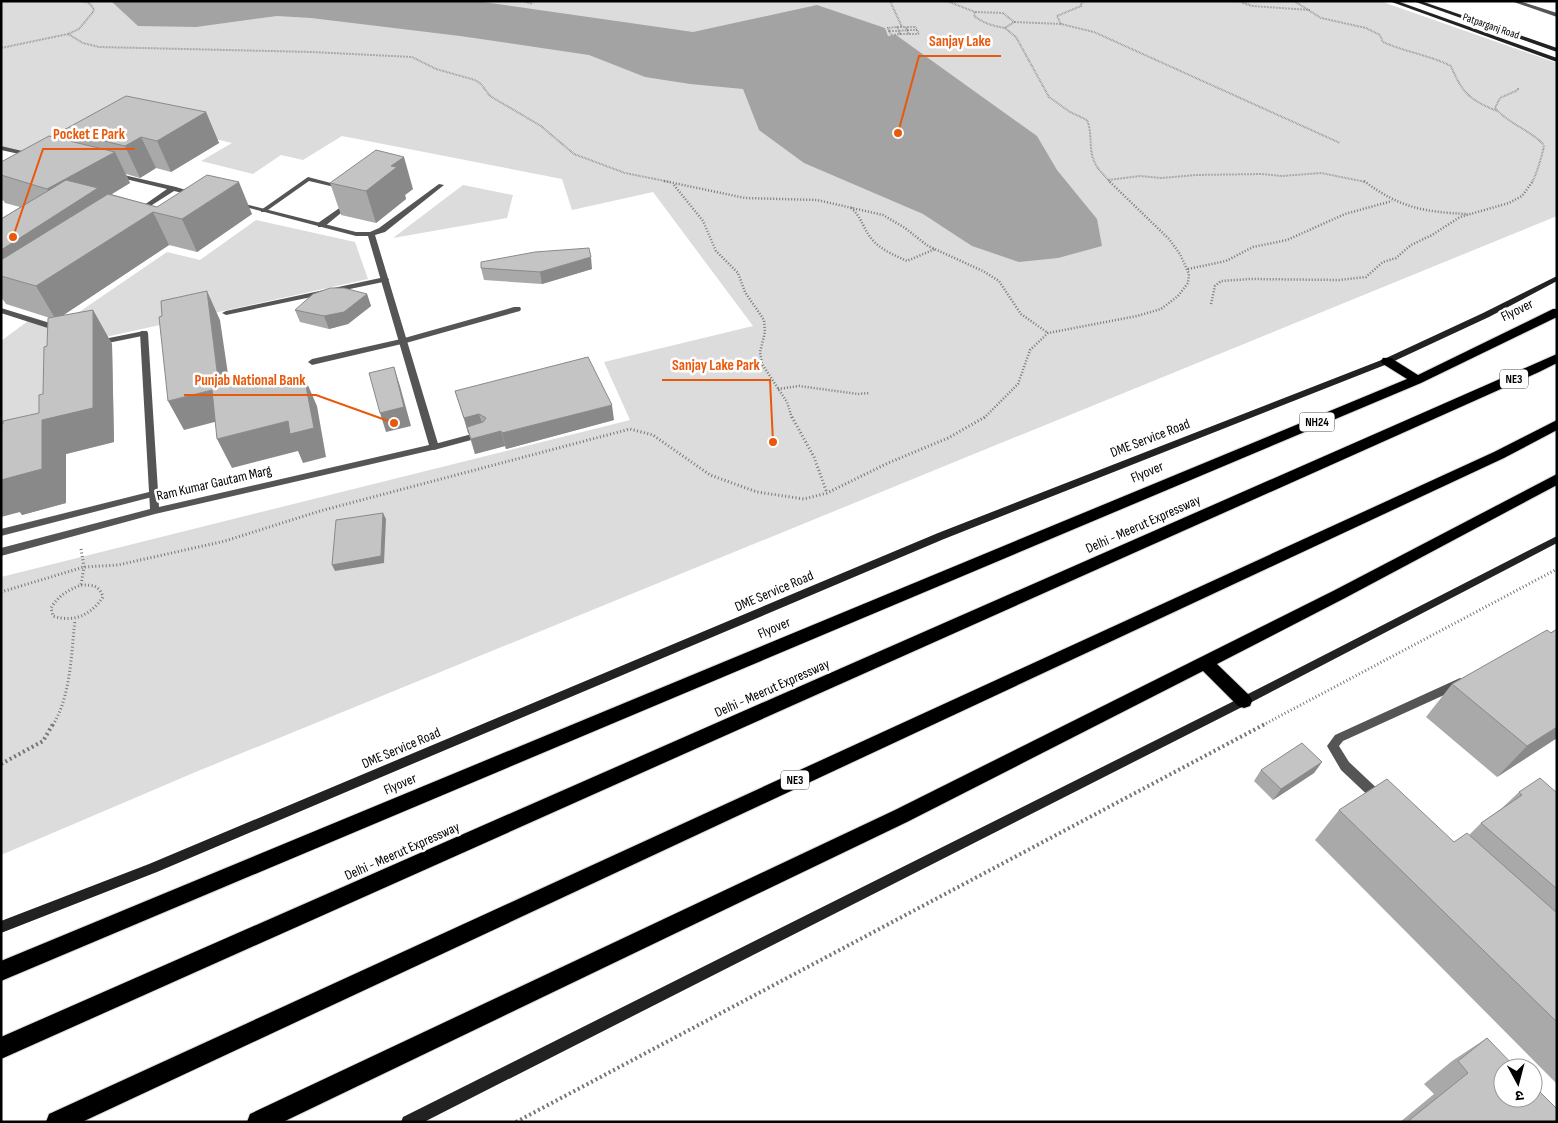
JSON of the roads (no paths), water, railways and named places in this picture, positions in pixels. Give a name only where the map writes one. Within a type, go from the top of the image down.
[{"type":"highway","name":"Flyover","points":[[1,971],[1417,380],[1557,312]]},
{"type":"highway","name":"Delhi - Meerut Expressway","points":[[1,1048],[1557,358]]},
{"type":"highway","points":[[1387,361],[1417,380]]},
{"type":"highway","name":"NE3","points":[[57,1122],[1533,438],[1557,424]]},
{"type":"highway","points":[[258,1122],[901,816],[1340,594],[1557,479]]},
{"type":"highway","points":[[1204,662],[1244,701]]},
{"type":"street","name":"Patparganj Road","points":[[1391,1],[1557,60]]},
{"type":"street","name":"Patparganj Road","points":[[1414,1],[1557,50]]},
{"type":"street","points":[[1513,1],[1557,15]]},
{"type":"street","points":[[1,148],[19,155],[41,157]]},
{"type":"street","points":[[108,173],[201,195]]},
{"type":"street","points":[[263,210],[308,179],[356,194],[321,225]]},
{"type":"street","points":[[227,202],[356,234],[371,234],[382,230],[441,185]]},
{"type":"street","points":[[133,216],[174,188]]},
{"type":"street","points":[[371,234],[434,447]]},
{"type":"street","name":"DME Service Road","points":[[1,927],[162,864],[941,536],[1387,361],[1486,315],[1557,278]]},
{"type":"street","points":[[226,313],[385,279]]},
{"type":"street","points":[[312,362],[403,341],[517,309]]},
{"type":"street","points":[[1,310],[66,330]]},
{"type":"street","points":[[85,336],[103,342],[144,333],[155,511]]},
{"type":"street","name":"Ram Kumar Gautam Marg","points":[[1,552],[155,511],[484,434]]},
{"type":"street","points":[[1,533],[153,494]]},
{"type":"street","points":[[408,1122],[1244,701],[1557,539]]},
{"type":"street","points":[[1389,806],[1345,766],[1333,746],[1339,738],[1474,677]]},
{"type":"place","name":"Sanjay Lake","points":[[898,133]]},
{"type":"place","name":"Pocket E Park","points":[[13,237]]},
{"type":"place","name":"Punjab National Bank","points":[[394,423]]},
{"type":"place","name":"Sanjay Lake Park","points":[[773,442]]}]
